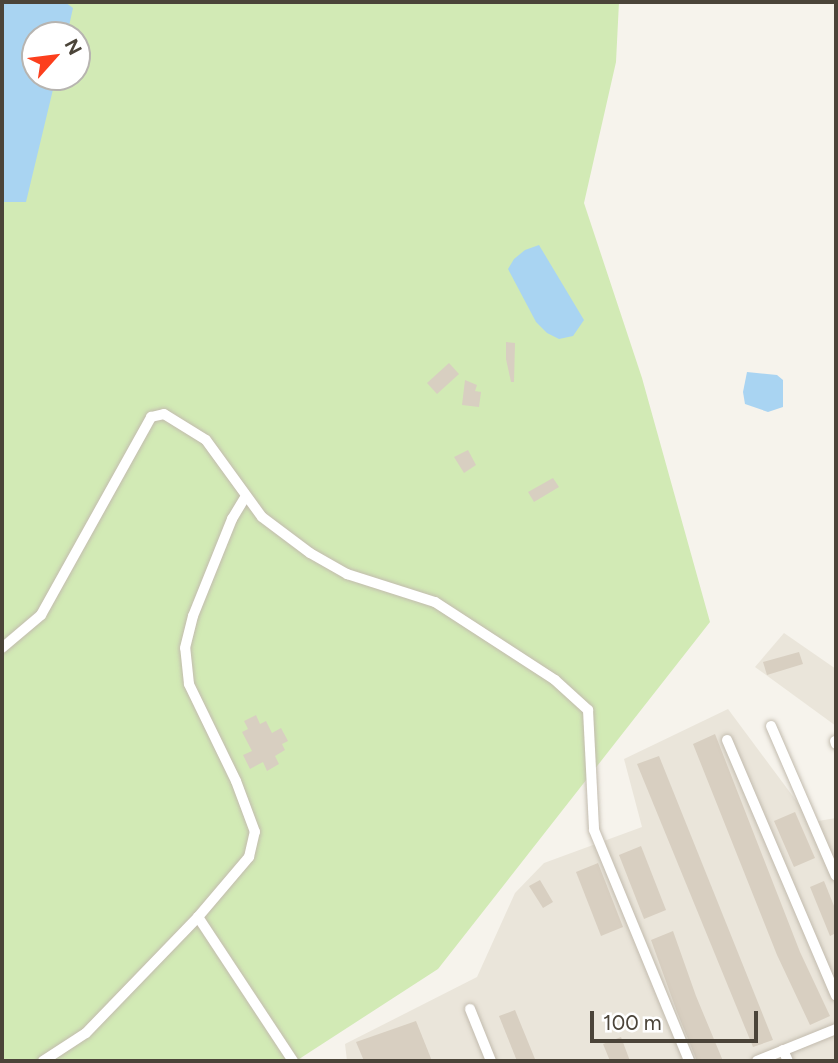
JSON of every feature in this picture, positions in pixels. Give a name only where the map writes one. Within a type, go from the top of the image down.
[{"type":"street","points":[[2,648],[41,615],[152,417],[164,414],[206,440],[262,517],[310,553],[346,574],[435,602],[555,680],[588,709],[594,830],[689,1061]]},
{"type":"street","points":[[43,1061],[86,1032],[198,917],[249,857],[255,832],[236,781],[189,684],[185,648],[193,616],[232,519],[245,497]]},
{"type":"street","points":[[771,726],[836,876]]},
{"type":"street","points":[[727,740],[836,996]]},
{"type":"street","points":[[198,917],[293,1061]]},
{"type":"street","points":[[470,1009],[491,1061]]},
{"type":"street","points":[[757,1061],[836,1029]]},
{"type":"street","points":[[783,1050],[788,1061]]},
{"type":"shaded area","points":[[784,633],[836,669],[836,726],[755,667]]},
{"type":"shaded area","points":[[728,709],[812,822],[836,818],[836,1061],[347,1061],[345,1044],[477,977],[515,893],[544,863],[642,827],[624,759]]},
{"type":"green space","points":[[2,2],[619,2],[616,62],[584,203],[642,378],[710,622],[438,969],[296,1061],[2,1061]]},
{"type":"water","points":[[2,2],[65,2],[73,8],[70,21],[21,21],[21,91],[53,91],[26,202],[2,202]]},
{"type":"water","points":[[539,245],[584,320],[573,336],[559,339],[547,333],[536,322],[508,269],[514,259],[525,250]]},
{"type":"water","points":[[747,372],[777,375],[783,380],[783,407],[768,412],[745,404],[743,392]]},
{"type":"building","points":[[506,342],[515,343],[514,382],[511,382],[506,359]]},
{"type":"building","points":[[449,363],[459,374],[437,394],[427,383]]},
{"type":"building","points":[[465,380],[477,385],[475,391],[481,392],[479,407],[462,405]]},
{"type":"building","points":[[468,450],[476,465],[464,473],[454,457]]},
{"type":"building","points":[[553,478],[559,487],[534,502],[528,492]]},
{"type":"building","points":[[799,652],[803,664],[767,675],[763,662]]},
{"type":"building","points":[[256,715],[260,724],[266,721],[272,733],[281,728],[288,741],[282,744],[285,750],[275,756],[279,764],[267,771],[263,762],[250,769],[243,755],[252,751],[242,732],[248,729],[244,721]]},
{"type":"building","points":[[715,734],[800,952],[830,1016],[810,1025],[777,955],[693,744]]},
{"type":"building","points":[[659,756],[773,1040],[753,1047],[637,764]]},
{"type":"building","points":[[795,812],[815,858],[794,867],[774,821]]},
{"type":"building","points":[[641,846],[666,910],[644,919],[619,855]]},
{"type":"building","points":[[598,863],[623,927],[601,936],[576,872]]},
{"type":"building","points":[[540,880],[553,902],[543,908],[529,886]]},
{"type":"building","points":[[824,881],[836,911],[836,933],[830,936],[810,887]]},
{"type":"building","points":[[673,931],[723,1061],[697,1061],[677,1012],[651,940]]},
{"type":"building","points":[[515,1010],[535,1059],[517,1061],[499,1016]]},
{"type":"building","points":[[416,1021],[432,1061],[364,1061],[356,1042]]},
{"type":"building","points":[[621,1037],[630,1061],[610,1061],[603,1044]]}]
